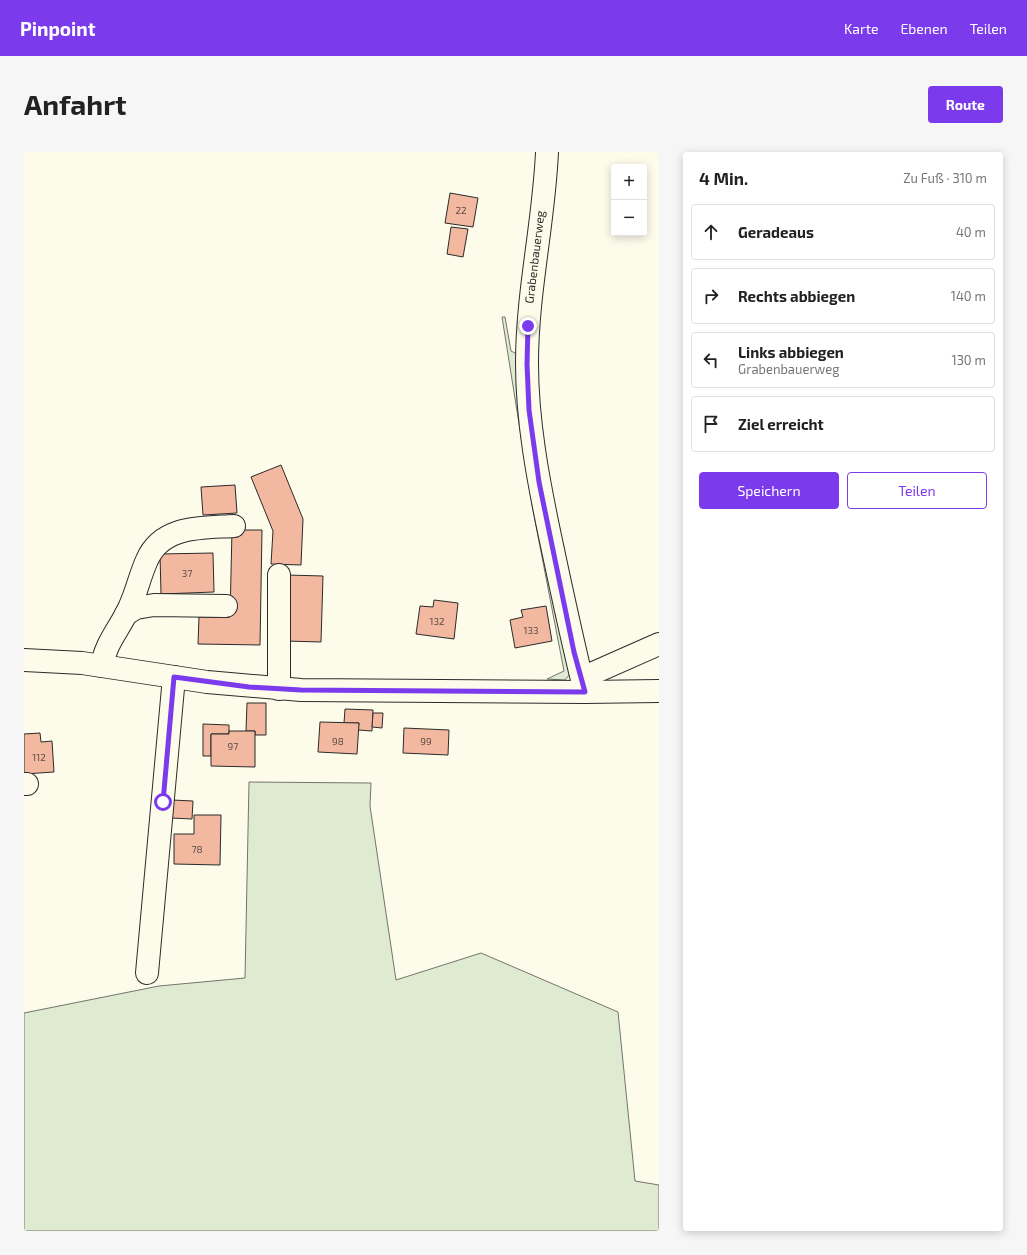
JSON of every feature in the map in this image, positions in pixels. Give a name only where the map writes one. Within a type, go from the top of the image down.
[{"type":"street","name":"Grabenbauerweg","points":[[547,152],[528,326],[527,364],[529,410],[539,482],[574,652],[583,685]]},
{"type":"street","points":[[102,666],[106,648],[126,614],[147,559],[153,548],[161,540],[171,534],[184,530],[234,526]]},
{"type":"street","points":[[279,575],[280,689]]},
{"type":"street","points":[[126,614],[136,608],[154,605],[226,606]]},
{"type":"street","points":[[583,685],[659,644]]},
{"type":"street","points":[[24,660],[82,663],[207,682],[280,689],[301,690],[583,685],[659,692]]},
{"type":"street","points":[[148,973],[174,677]]},
{"type":"green space","points":[[502,317],[505,317],[511,351],[517,354],[570,674],[565,680],[547,679],[564,671],[532,505]]},
{"type":"green space","points":[[249,782],[371,783],[370,806],[396,980],[481,953],[618,1012],[635,1181],[659,1185],[659,1231],[24,1231],[24,1013],[159,986],[245,978]]},
{"type":"building","points":[[450,193],[478,198],[473,227],[445,223]]},
{"type":"building","points":[[451,227],[468,229],[463,257],[447,254]]},
{"type":"building","points":[[281,465],[303,519],[301,565],[271,564],[273,531],[251,477]]},
{"type":"building","points":[[235,485],[237,513],[203,515],[201,487]]},
{"type":"building","points":[[232,530],[262,530],[260,645],[198,644],[199,617],[230,617]]},
{"type":"building","points":[[213,553],[214,592],[161,594],[160,554]]},
{"type":"building","points":[[287,575],[323,576],[321,642],[285,641]]},
{"type":"building","points":[[434,600],[458,603],[454,639],[416,634],[420,606],[433,607]]},
{"type":"building","points":[[546,606],[552,641],[515,648],[510,620],[523,617],[521,610]]},
{"type":"building","points":[[247,703],[266,703],[266,735],[255,735],[255,731],[246,731]]},
{"type":"building","points":[[345,709],[373,710],[372,731],[358,730],[359,723],[344,723]]},
{"type":"building","points":[[373,713],[383,713],[382,728],[372,727]]},
{"type":"building","points":[[320,722],[359,723],[357,754],[318,752]]},
{"type":"building","points":[[203,724],[229,725],[229,734],[211,734],[211,756],[203,756]]},
{"type":"building","points":[[404,728],[449,730],[448,755],[403,753]]},
{"type":"building","points":[[229,731],[255,731],[255,767],[211,766],[211,734],[229,734]]},
{"type":"building","points":[[40,733],[41,742],[52,741],[54,772],[24,774],[24,734]]},
{"type":"building","points":[[172,800],[193,801],[192,819],[171,818]]},
{"type":"building","points":[[194,815],[221,815],[220,865],[174,864],[174,834],[194,834]]},
{"type":"route","points":[[163,802],[174,677],[249,687],[301,690],[585,692],[574,652],[539,482],[529,410],[527,364],[528,326]]}]
